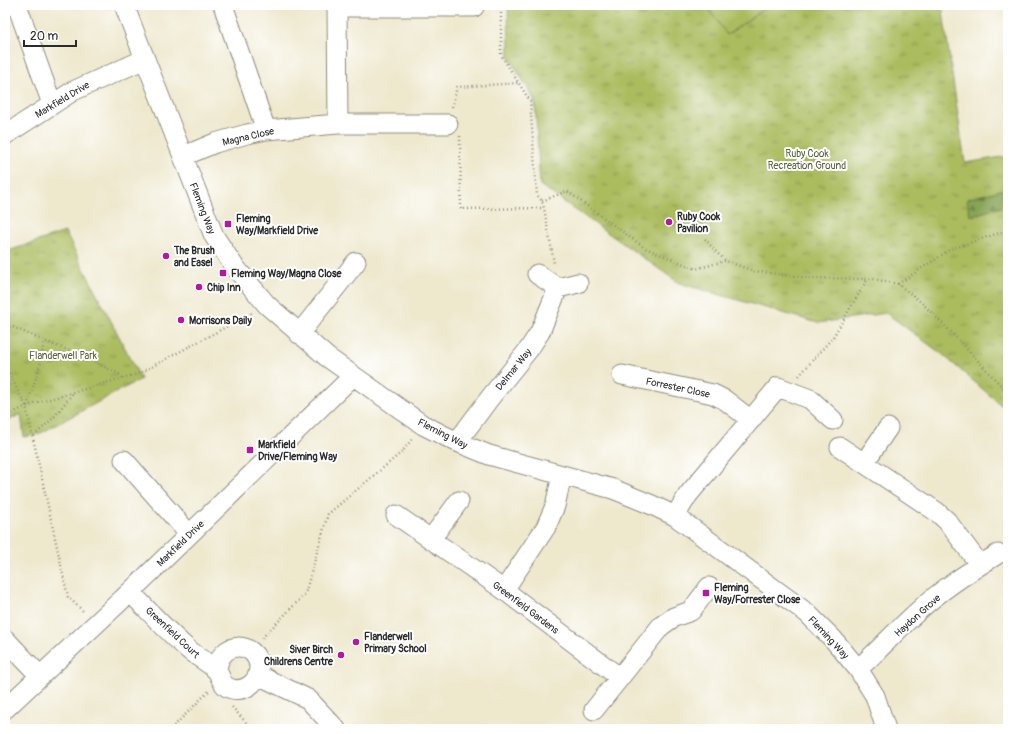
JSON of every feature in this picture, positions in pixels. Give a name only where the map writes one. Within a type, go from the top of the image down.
[{"type":"street","points":[[17,5],[52,104]]},
{"type":"street","name":"Fleming Way","points":[[124,5],[214,236],[234,266],[267,305],[327,357],[423,425],[457,442],[489,455],[613,490],[652,505],[675,516],[807,613],[833,639],[858,669],[875,696],[886,729]]},
{"type":"street","points":[[223,5],[266,130]]},
{"type":"street","points":[[338,124],[338,7],[474,8]]},
{"type":"street","name":"Markfield Drive","points":[[5,135],[80,87],[145,59]]},
{"type":"street","name":"Magna Close","points":[[184,156],[216,143],[266,130],[338,124],[448,124]]},
{"type":"street","points":[[299,334],[356,262]]},
{"type":"street","points":[[537,274],[558,288],[578,284]]},
{"type":"street","name":"Delmar Way","points":[[457,442],[529,349],[540,332],[558,288]]},
{"type":"street","name":"Forrester Close","points":[[622,375],[713,394],[725,400],[751,420]]},
{"type":"street","name":"Markfield Drive","points":[[5,709],[130,592],[353,376]]},
{"type":"street","points":[[675,516],[688,495],[751,420],[782,389],[810,399],[833,420]]},
{"type":"street","points":[[864,463],[888,428]]},
{"type":"street","points":[[840,447],[937,512],[947,521],[980,565]]},
{"type":"street","points":[[124,460],[189,534]]},
{"type":"street","points":[[504,590],[546,526],[555,506],[562,475]]},
{"type":"street","points":[[431,539],[459,501]]},
{"type":"street","name":"Greenfield Gardens","points":[[396,515],[504,590],[619,677]]},
{"type":"street","name":"Haydon Grove","points":[[858,669],[916,613],[980,565],[998,554]]},
{"type":"street","points":[[594,710],[661,626],[674,617],[691,611],[709,587]]},
{"type":"street","name":"Greenfield Court","points":[[130,592],[188,649],[223,680]]},
{"type":"street","points":[[5,640],[40,676]]},
{"type":"street","points":[[234,647],[242,647],[250,650],[258,661],[258,675],[255,681],[245,688],[223,680],[217,663],[221,655],[234,647]]},
{"type":"street","points":[[258,675],[308,699],[336,729]]},
{"type":"path","points":[[501,5],[501,55],[530,101],[538,195],[544,208],[558,288]]},
{"type":"path","points":[[518,83],[457,87],[448,124],[460,135],[461,209],[544,208]]},
{"type":"path","points":[[542,201],[567,191],[645,248],[696,269],[726,261]]},
{"type":"path","points":[[898,284],[951,249],[1008,230]]},
{"type":"path","points":[[705,239],[726,261],[754,271],[809,278],[867,279],[888,281],[898,284],[922,303],[1008,393]]},
{"type":"path","points":[[782,389],[833,337],[867,279]]},
{"type":"path","points":[[5,417],[26,406],[140,373],[267,305]]},
{"type":"path","points":[[5,327],[14,328],[83,356],[119,374],[122,378]]},
{"type":"path","points":[[26,406],[40,362],[44,341]]},
{"type":"path","points":[[5,366],[26,406],[68,596],[96,623]]},
{"type":"path","points":[[33,436],[54,417],[73,393]]},
{"type":"path","points":[[250,650],[305,594],[328,514],[402,452],[423,425]]},
{"type":"path","points":[[171,729],[223,680]]},
{"type":"path","points":[[223,680],[228,703],[252,729]]},
{"type":"green space","name":"Ruby Cook Recreation Ground","points":[[508,5],[942,5],[965,163],[1008,156],[1008,411],[942,354],[886,313],[818,323],[679,283],[540,185],[535,101],[509,57]]},
{"type":"green space","points":[[706,5],[769,5],[727,35]]},
{"type":"green space","points":[[1008,188],[1008,205],[970,216],[967,199]]},
{"type":"green space","name":"Flanderwell Park","points":[[65,232],[141,379],[39,434],[24,437],[21,414],[5,422],[5,391],[12,387],[5,374],[5,252]]},
{"type":"place","name":"Ruby Cook Pavilion","points":[[669,222]]},
{"type":"place","name":"Fleming Way/Markfield Drive","points":[[228,224]]},
{"type":"place","name":"The Brush and Easel","points":[[166,256]]},
{"type":"place","name":"Fleming Way/Magna Close","points":[[223,273]]},
{"type":"place","name":"Chip Inn","points":[[199,287]]},
{"type":"place","name":"Morrisons Daily","points":[[181,320]]},
{"type":"place","name":"Markfield Drive/Fleming Way","points":[[250,450]]},
{"type":"place","name":"Fleming Way/Forrester Close","points":[[706,593]]},
{"type":"place","name":"Flanderwell Primary School","points":[[356,642]]},
{"type":"place","name":"Siver Birch Childrens Centre","points":[[341,655]]}]
